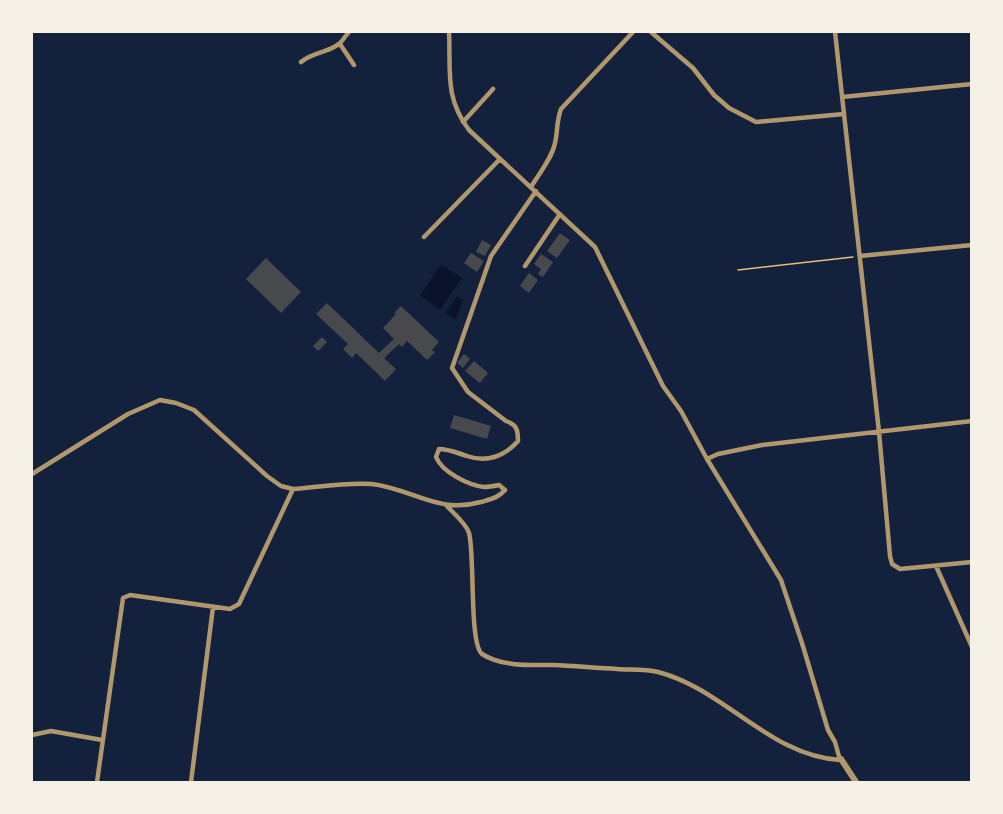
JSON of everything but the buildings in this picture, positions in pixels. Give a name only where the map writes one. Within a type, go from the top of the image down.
[{"type":"street","points":[[301,62],[310,54],[331,49],[340,44],[349,32]]},
{"type":"street","points":[[449,32],[452,98],[458,115],[500,159],[595,247],[663,386],[681,411],[707,459],[781,580],[828,730],[841,759],[856,783]]},
{"type":"street","points":[[531,187],[552,152],[561,109],[633,32]]},
{"type":"street","points":[[651,32],[693,68],[714,95],[729,108],[756,122],[844,114]]},
{"type":"street","points":[[835,32],[892,564],[900,570],[972,562]]},
{"type":"street","points":[[340,44],[354,64]]},
{"type":"street","points":[[842,97],[972,84]]},
{"type":"street","points":[[463,122],[493,89]]},
{"type":"street","points":[[424,237],[500,159]]},
{"type":"street","points":[[32,474],[128,414],[160,400],[194,410],[281,486],[293,489],[373,484],[446,505],[466,506],[499,497],[505,490],[499,485],[484,487],[470,482],[447,471],[438,464],[436,457],[439,449],[447,449],[484,459],[510,451],[518,441],[518,430],[513,424],[468,392],[452,368],[491,256],[536,191]]},
{"type":"street","points":[[525,266],[560,214]]},
{"type":"street","points":[[860,256],[972,245]]},
{"type":"street","points":[[707,459],[718,454],[762,445],[972,422]]},
{"type":"street","points":[[97,783],[123,597],[130,595],[230,609],[239,604],[293,489]]},
{"type":"street","points":[[446,505],[468,530],[471,545],[477,648],[483,654],[501,662],[530,666],[644,671],[664,674],[680,679],[706,693],[780,741],[813,756],[841,759]]},
{"type":"street","points":[[936,566],[972,647]]},
{"type":"street","points":[[191,783],[213,607]]},
{"type":"street","points":[[32,735],[51,731],[102,740]]},
{"type":"path","points":[[738,270],[860,256]]},
{"type":"water","points":[[441,264],[462,278],[440,310],[420,296]]},
{"type":"water","points":[[457,296],[463,300],[456,320],[445,313]]}]
